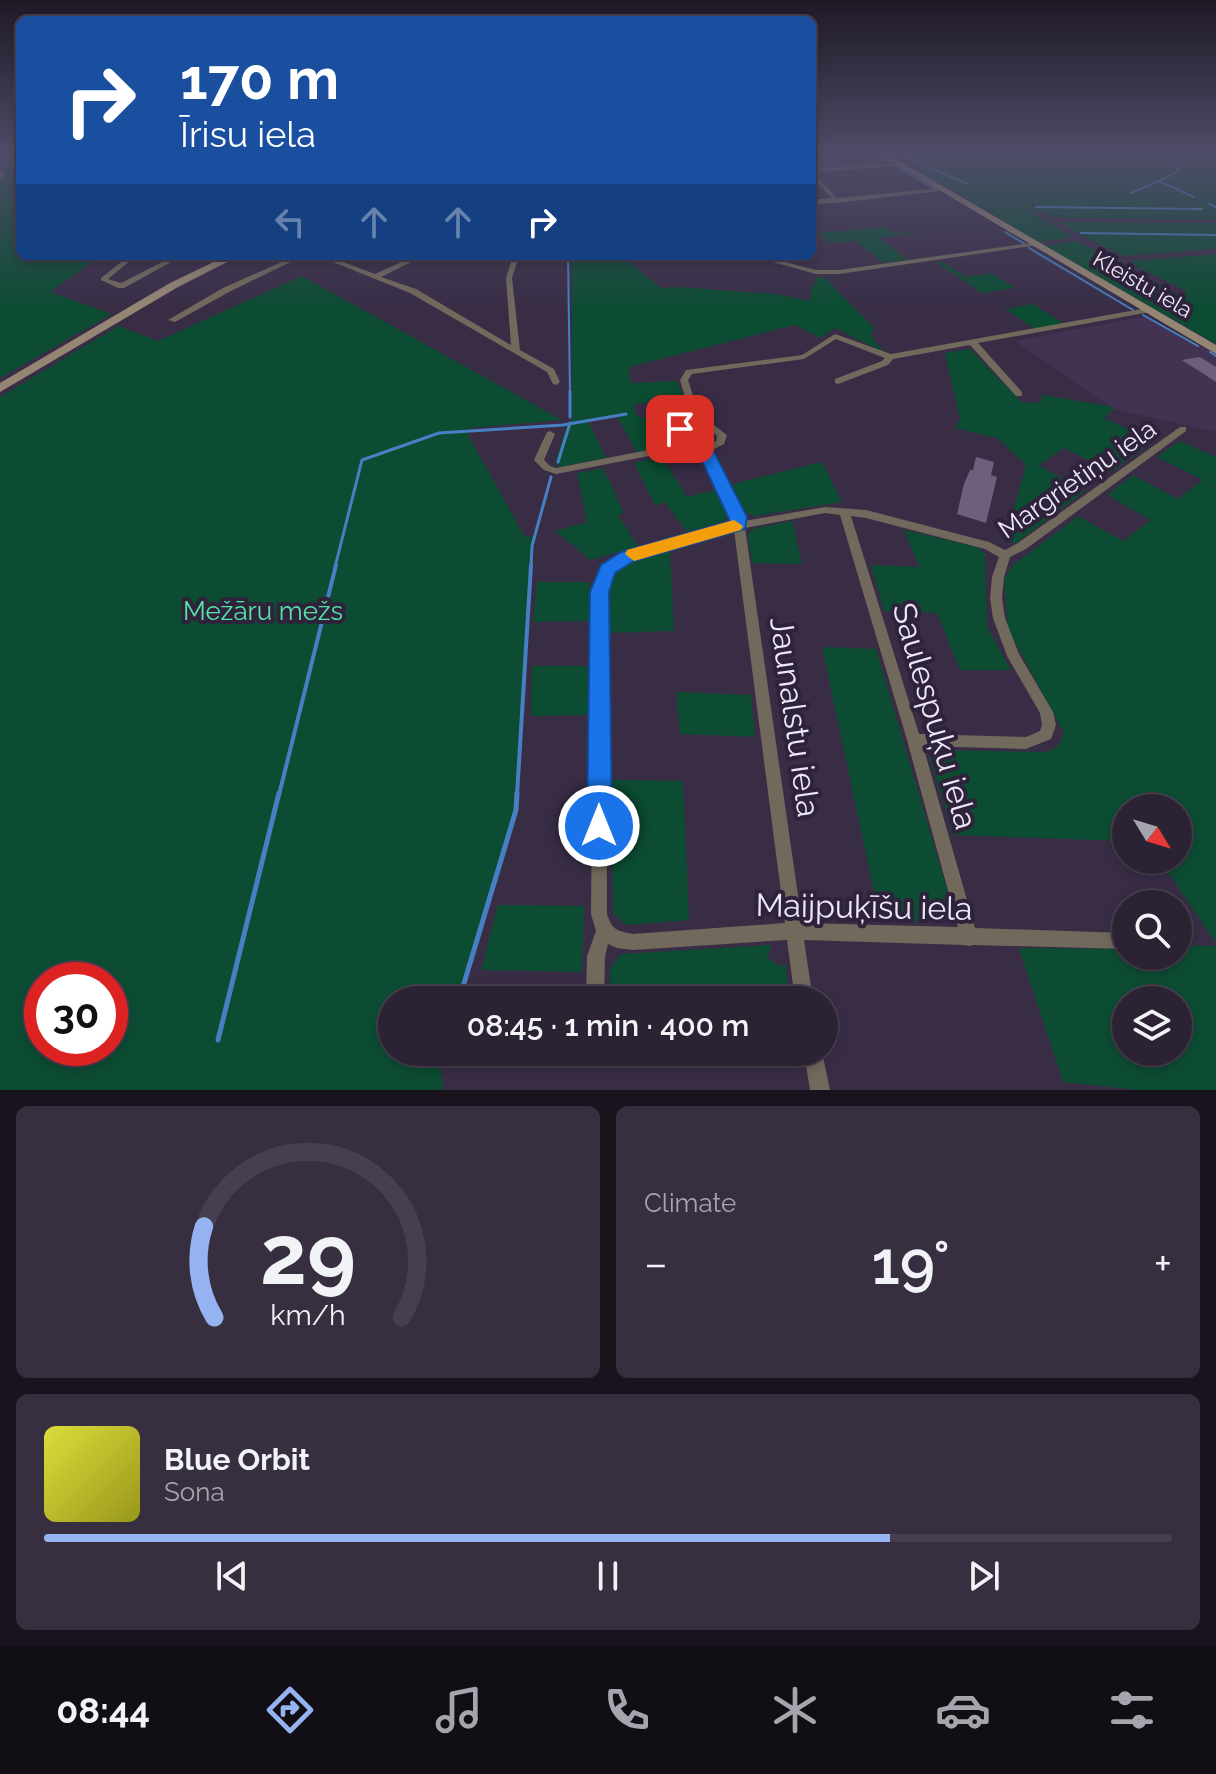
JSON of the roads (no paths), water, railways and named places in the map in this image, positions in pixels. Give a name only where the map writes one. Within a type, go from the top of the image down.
[{"type":"street","name":"Kleistu iela","points":[[972,206],[1216,350]]},
{"type":"street","points":[[770,260],[816,272],[839,272],[1037,244]]},
{"type":"street","points":[[128,260],[103,279],[121,286],[171,260]]},
{"type":"street","points":[[0,388],[174,285],[226,260]]},
{"type":"street","points":[[172,320],[226,290],[291,260]]},
{"type":"street","points":[[331,260],[413,291],[551,371],[556,382]]},
{"type":"street","points":[[375,277],[411,260]]},
{"type":"street","points":[[515,260],[509,278],[516,351]]},
{"type":"street","points":[[697,423],[684,380],[689,372],[804,357],[835,336],[890,357],[1147,310]]},
{"type":"street","points":[[974,344],[1019,394]]},
{"type":"street","points":[[838,381],[885,363],[890,357]]},
{"type":"street","points":[[550,434],[539,460],[556,471],[685,446],[705,450],[721,442],[722,435],[708,425],[697,423],[680,429],[677,435],[685,446]]},
{"type":"street","name":"Margrietiņu iela","points":[[914,740],[1038,741],[1046,735],[1049,725],[1046,712],[998,626],[996,575],[1005,555],[1035,537],[1183,429]]},
{"type":"street","name":"Jaunalstu iela","points":[[705,450],[738,517],[802,986]]},
{"type":"street","points":[[595,986],[596,956],[604,931],[599,914],[600,592],[607,569],[619,560],[739,525],[825,510],[866,514],[989,546],[1005,555]]},
{"type":"street","name":"Saulespuķu iela","points":[[844,512],[914,740],[969,938]]},
{"type":"street","name":"Maijpuķīšu iela","points":[[604,931],[617,940],[633,942],[794,931],[1112,941]]},
{"type":"street","points":[[816,1066],[820,1090]]},
{"type":"waterway","points":[[1036,207],[1202,209]]},
{"type":"waterway","points":[[1005,232],[1025,244]]},
{"type":"waterway","points":[[1081,233],[1216,235]]},
{"type":"waterway","points":[[1029,248],[1133,310]]},
{"type":"waterway","points":[[568,260],[570,393]]},
{"type":"waterway","points":[[1143,315],[1198,346]]},
{"type":"waterway","points":[[1210,352],[1216,356]]},
{"type":"waterway","points":[[570,393],[570,417]]},
{"type":"waterway","points":[[570,424],[626,414]]},
{"type":"waterway","points":[[335,567],[362,460],[439,433],[570,424]]},
{"type":"waterway","points":[[558,462],[570,424]]},
{"type":"waterway","points":[[531,567],[532,546],[551,477]]},
{"type":"waterway","points":[[279,795],[336,565]]},
{"type":"waterway","points":[[517,795],[531,565]]},
{"type":"waterway","points":[[218,1040],[279,793]]},
{"type":"waterway","points":[[463,986],[516,810],[517,793]]},
{"type":"park label","name":"Mežāru mežs","points":[[263,611]]}]
